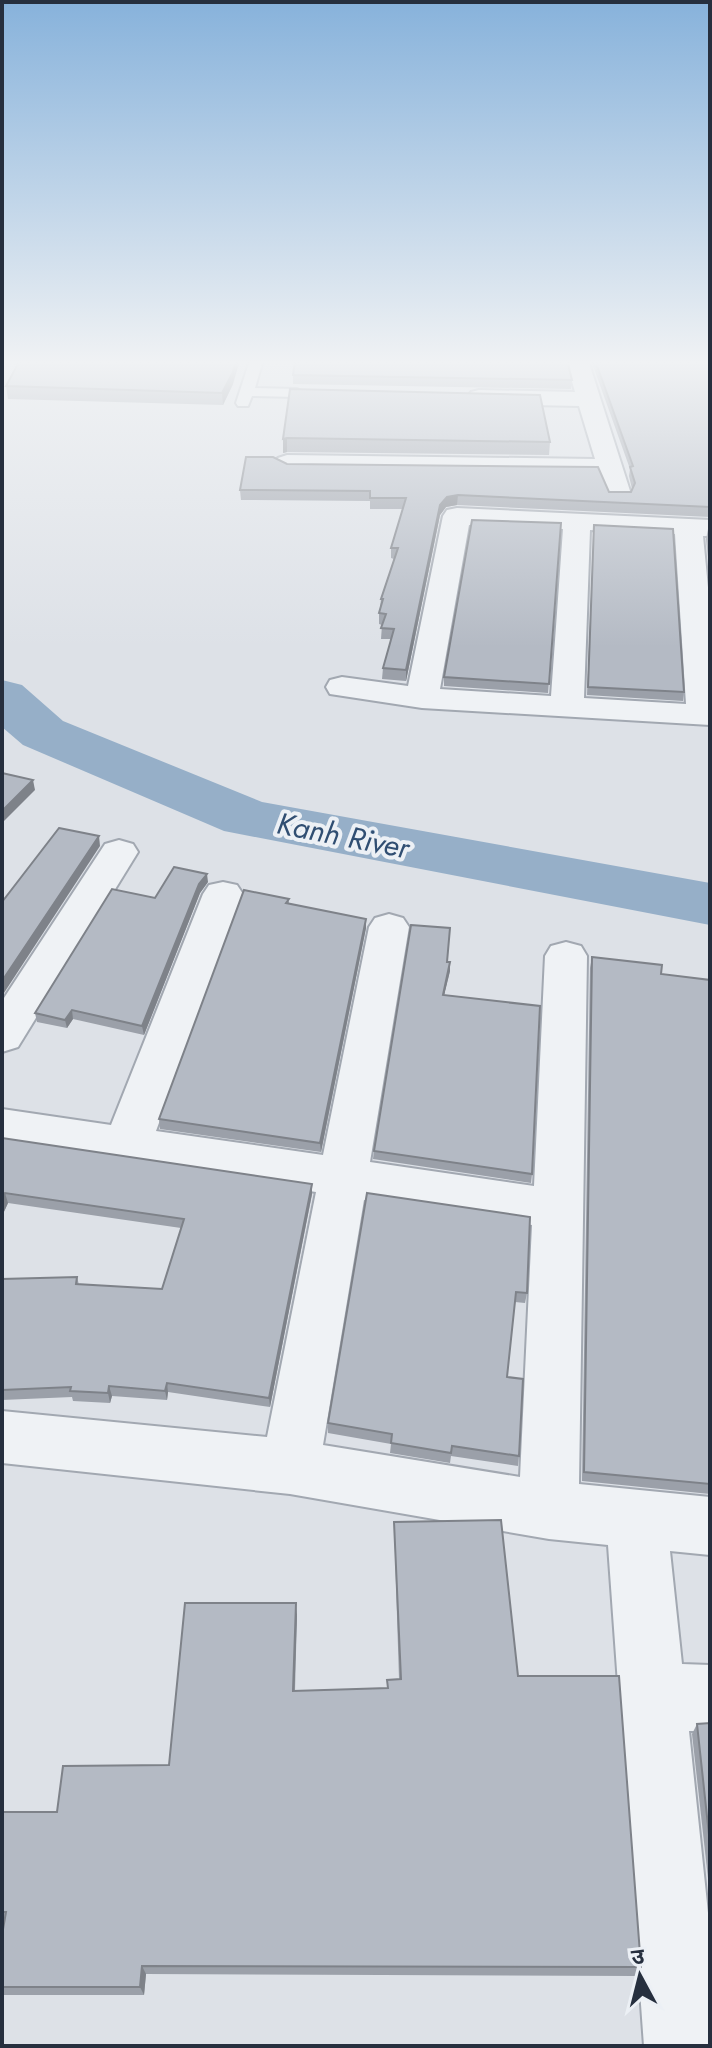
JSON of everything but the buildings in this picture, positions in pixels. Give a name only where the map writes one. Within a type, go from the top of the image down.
[{"type":"street","points":[[607,456],[626,523]]},
{"type":"street","points":[[287,463],[610,467]]},
{"type":"street","points":[[342,687],[422,698],[707,715],[699,528],[457,516],[422,698]]},
{"type":"street","points":[[567,707],[577,521]]},
{"type":"street","points":[[2,1036],[119,852]]},
{"type":"street","points":[[127,1146],[223,894]]},
{"type":"street","points":[[290,1467],[389,927]]},
{"type":"street","points":[[549,1510],[566,956]]},
{"type":"street","points":[[2,1127],[558,1209]]},
{"type":"street","points":[[2,1437],[290,1467],[549,1510],[710,1526]]},
{"type":"street","points":[[636,1518],[682,1698],[683,2046]]},
{"type":"waterway","name":"Kanh River","points":[[2,697],[43,733],[246,818],[710,904]]}]
